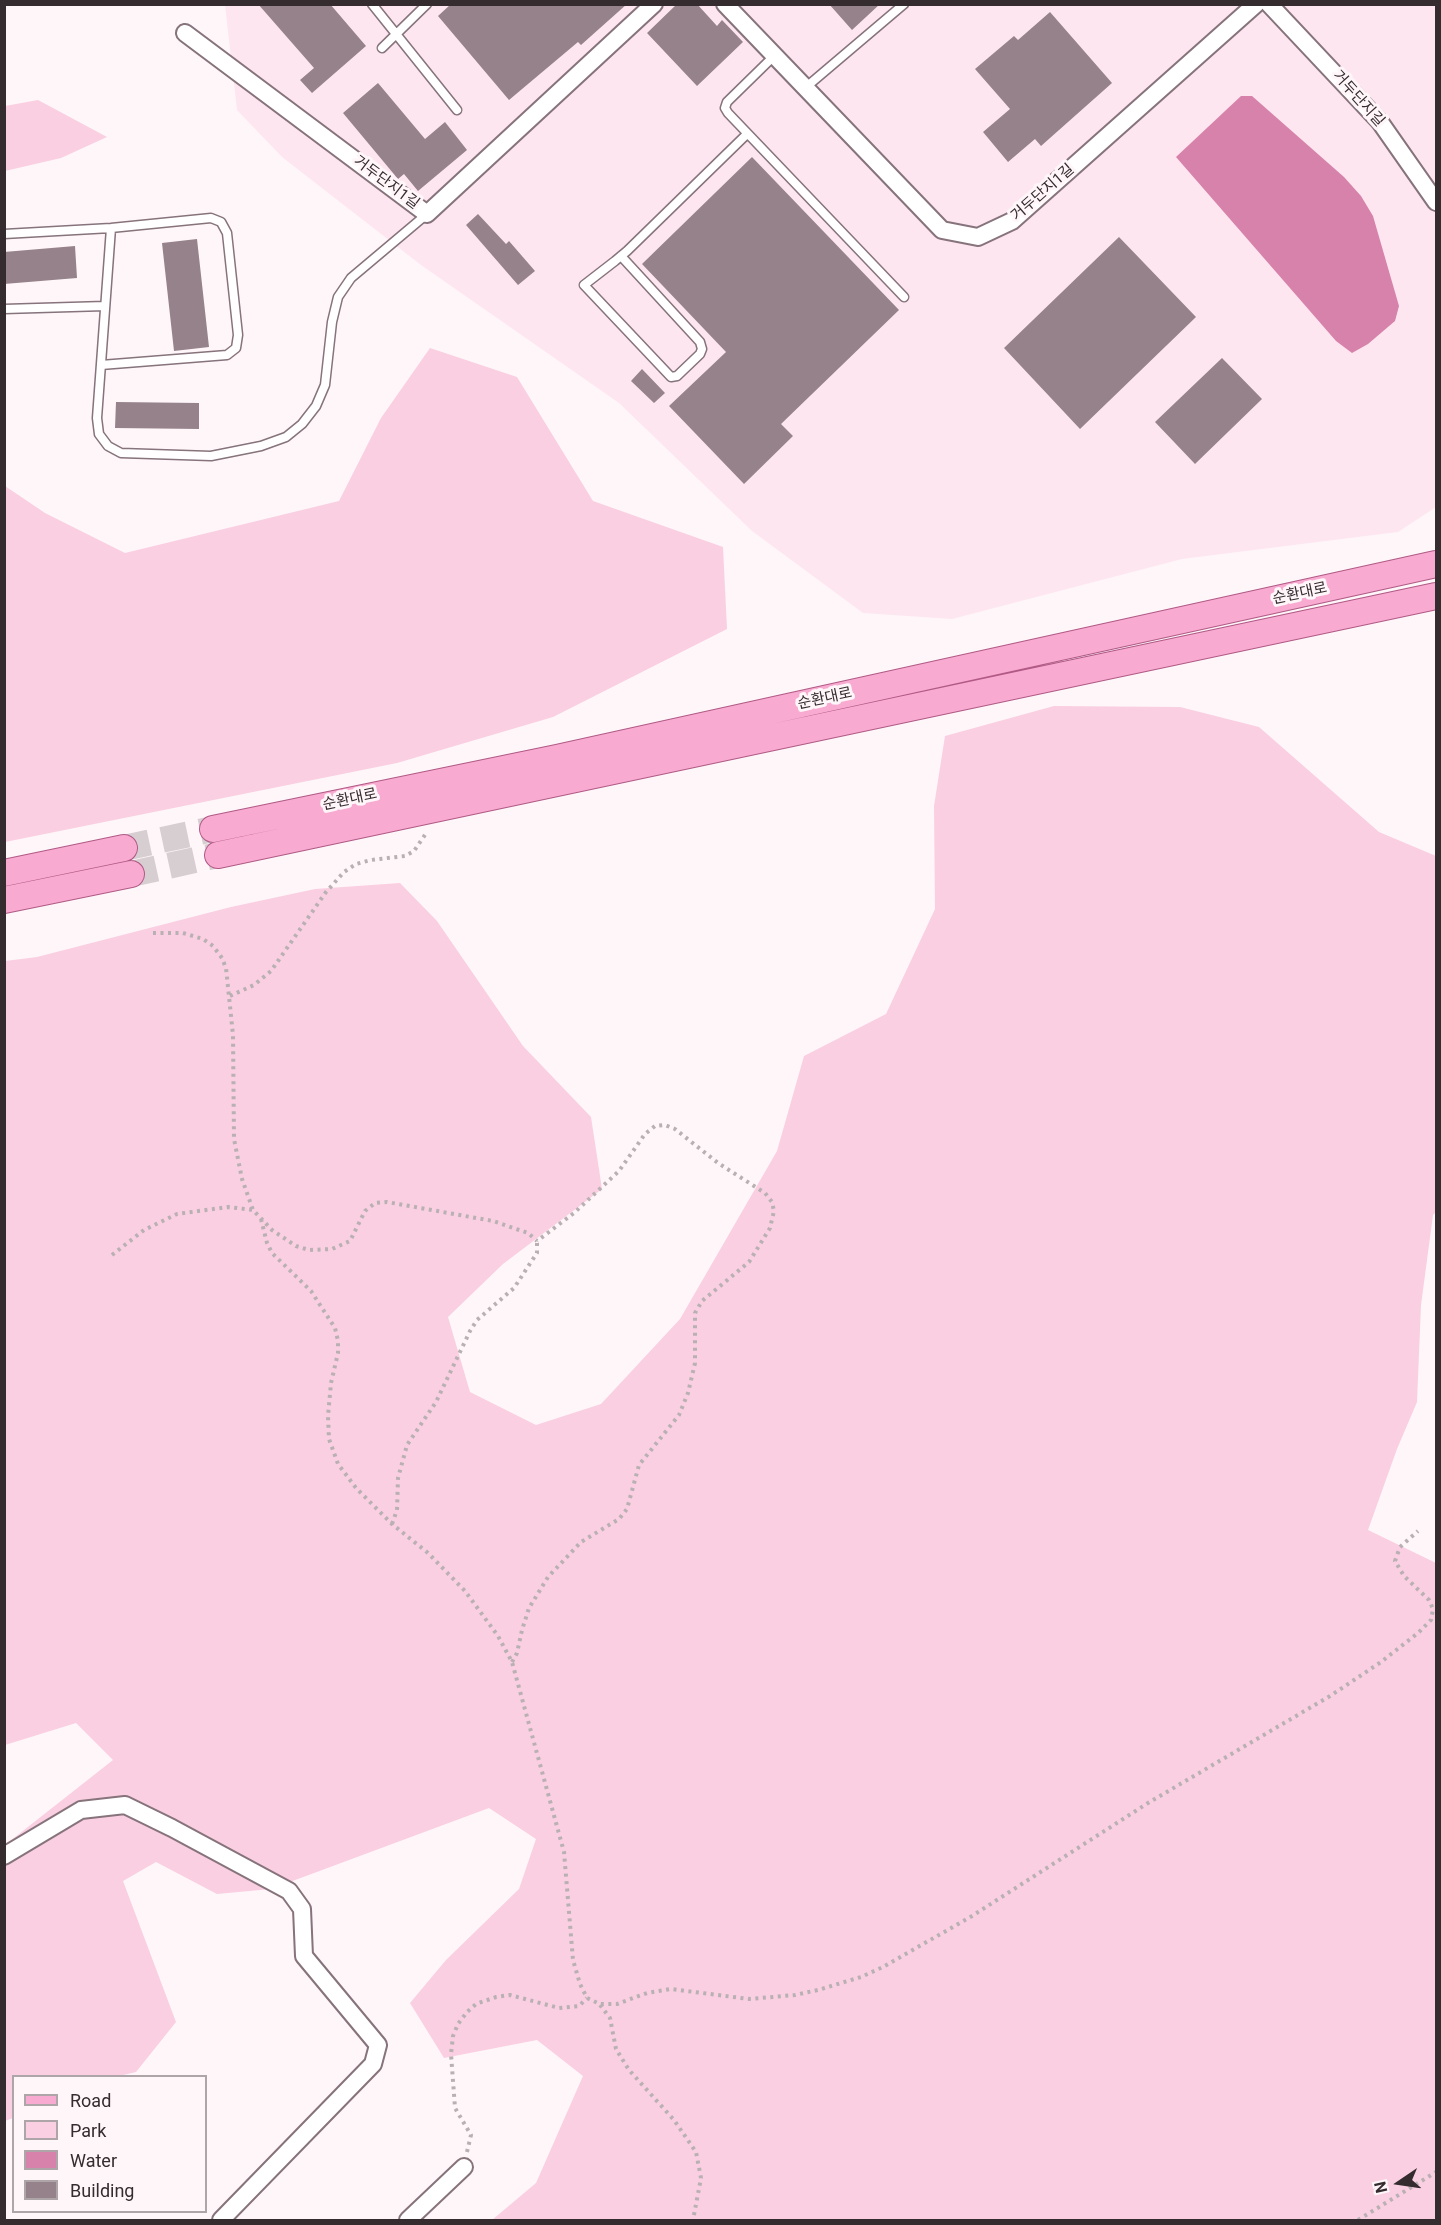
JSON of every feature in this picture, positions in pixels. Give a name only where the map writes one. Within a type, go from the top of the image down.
[{"type":"main road","name":"순환대로","points":[[213,829],[557,758],[1437,564]]},
{"type":"main road","name":"순환대로","points":[[218,855],[1437,596]]},
{"type":"main road","points":[[4,873],[124,848]]},
{"type":"main road","points":[[4,900],[131,874]]},
{"type":"street","name":"거두단지1길","points":[[184,33],[427,214],[654,4]]},
{"type":"street","name":"거두단지1길","points":[[725,4],[942,230],[978,237],[1012,221],[1256,4]]},
{"type":"street","name":"거두단지길","points":[[1269,4],[1380,122],[1437,202]]},
{"type":"street","points":[[4,1856],[81,1810],[126,1805],[289,1891],[302,1909],[304,1956],[378,2045],[373,2064],[221,2220]]},
{"type":"street","points":[[408,2220],[464,2167]]},
{"type":"lane","points":[[372,4],[457,110]]},
{"type":"lane","points":[[382,48],[427,4]]},
{"type":"lane","points":[[805,88],[904,4]]},
{"type":"lane","points":[[774,56],[727,102],[725,108],[747,134],[904,297]]},
{"type":"lane","points":[[621,256],[700,342],[702,349],[700,354],[677,376],[671,377],[584,285],[621,256],[747,134]]},
{"type":"lane","points":[[111,228],[97,418],[99,434],[108,446],[121,453],[211,456],[261,446],[286,437],[302,424],[316,406],[325,385],[332,322],[338,297],[351,278],[427,214]]},
{"type":"lane","points":[[4,234],[111,228],[211,218],[221,222],[226,233],[238,335],[236,348],[227,355],[101,365]]},
{"type":"lane","points":[[4,309],[105,306]]},
{"type":"path","points":[[230,996],[254,985],[271,971],[326,892],[344,872],[356,864],[371,860],[405,856],[414,851],[424,839],[428,828]]},
{"type":"path","points":[[153,933],[183,933],[203,939],[213,946],[222,958],[226,968],[230,996],[234,1043],[234,1139],[242,1179],[253,1210],[286,1241],[309,1250],[332,1249],[350,1241],[365,1211],[375,1203],[387,1202],[493,1221],[528,1233],[537,1241],[537,1254],[514,1288],[477,1320],[436,1402],[407,1445],[398,1478],[397,1510],[392,1524]]},
{"type":"path","points":[[512,1662],[517,1653],[529,1608],[548,1576],[581,1542],[619,1519],[627,1509],[639,1465],[680,1415],[688,1394],[694,1363],[695,1313],[702,1301],[749,1262],[770,1228],[774,1210],[772,1202],[765,1193],[718,1163],[675,1129],[665,1125],[655,1126],[645,1134],[619,1171],[574,1213],[537,1241]]},
{"type":"path","points":[[112,1255],[144,1230],[177,1214],[228,1207],[253,1210]]},
{"type":"path","points":[[261,1219],[272,1253],[311,1291],[334,1328],[338,1341],[338,1353],[331,1383],[328,1439],[344,1474],[392,1524],[435,1560],[465,1591],[498,1636],[512,1662],[564,1852],[573,1960],[579,1984],[587,1998],[600,2004],[616,2004],[647,1993],[671,1989],[749,1999],[818,1990],[861,1977],[972,1916],[1139,1809],[1330,1696],[1381,1662],[1418,1633],[1431,1620],[1433,1609],[1429,1600],[1404,1576],[1395,1562],[1400,1546],[1418,1531]]},
{"type":"path","points":[[464,2167],[471,2135],[455,2108],[451,2054],[453,2036],[462,2018],[476,2004],[496,1997],[510,1995],[559,2008],[579,2006],[587,1998]]},
{"type":"path","points":[[600,2004],[610,2018],[616,2049],[629,2070],[674,2120],[696,2152],[701,2178],[693,2220]]},
{"type":"path","points":[[1358,2220],[1437,2172]]},
{"type":"shaded area","points":[[225,5],[1436,5],[1436,507],[1398,532],[1182,559],[952,619],[863,613],[752,531],[619,403],[421,265],[282,157],[237,110]]},
{"type":"green space","points":[[38,100],[107,137],[61,158],[5,171],[5,106]]},
{"type":"green space","points":[[430,348],[517,377],[593,501],[723,547],[727,629],[553,717],[397,763],[5,842],[5,486],[45,513],[125,553],[339,501],[381,418]]},
{"type":"green space","points":[[1054,706],[1180,707],[1259,727],[1379,832],[1436,856],[1436,1212],[1433,1215],[1421,1305],[1417,1402],[1397,1449],[1368,1530],[1436,1563],[1436,2220],[492,2220],[536,2183],[583,2076],[537,2040],[444,2058],[410,2003],[446,1960],[519,1889],[536,1839],[489,1808],[271,1889],[217,1894],[156,1862],[123,1881],[176,2022],[136,2072],[123,2075],[12,2075],[12,2118],[5,2121],[5,1845],[113,1760],[76,1723],[5,1745],[5,961],[37,957],[231,907],[315,889],[400,883],[437,921],[523,1046],[591,1117],[602,1189],[503,1264],[448,1317],[470,1392],[536,1425],[601,1404],[680,1319],[777,1151],[804,1056],[886,1014],[935,909],[934,806],[945,736]]},
{"type":"water","points":[[1241,96],[1252,96],[1344,177],[1361,196],[1373,216],[1399,306],[1395,321],[1368,344],[1352,353],[1336,341],[1176,157]]},
{"type":"building","points":[[258,4],[330,4],[366,46],[312,93],[300,80],[314,68]]},
{"type":"building","points":[[451,4],[627,4],[581,45],[578,42],[509,100],[438,16]]},
{"type":"building","points":[[677,4],[697,4],[717,26],[722,20],[743,42],[697,86],[647,33]]},
{"type":"building","points":[[829,4],[880,4],[852,30]]},
{"type":"building","points":[[1050,12],[1112,83],[1041,146],[1035,139],[1008,162],[983,132],[1010,109],[975,69],[1014,36],[1018,40]]},
{"type":"building","points":[[378,83],[425,139],[445,122],[467,150],[418,191],[404,174],[398,179],[343,113]]},
{"type":"building","points":[[752,157],[899,310],[781,424],[793,436],[744,484],[669,406],[726,352],[642,264]]},
{"type":"building","points":[[478,214],[506,244],[509,241],[535,271],[518,285],[466,225]]},
{"type":"building","points":[[1119,237],[1196,317],[1080,429],[1004,348]]},
{"type":"building","points":[[197,239],[209,347],[174,351],[162,243]]},
{"type":"building","points":[[75,246],[77,278],[4,284],[4,252]]},
{"type":"building","points":[[1222,358],[1262,399],[1195,464],[1155,422]]},
{"type":"building","points":[[642,369],[665,393],[654,403],[631,381]]},
{"type":"building","points":[[116,402],[199,403],[199,429],[115,428]]},
{"type":"tunnel","points":[[124,848],[213,829]]},
{"type":"tunnel","points":[[131,874],[218,855]]}]
